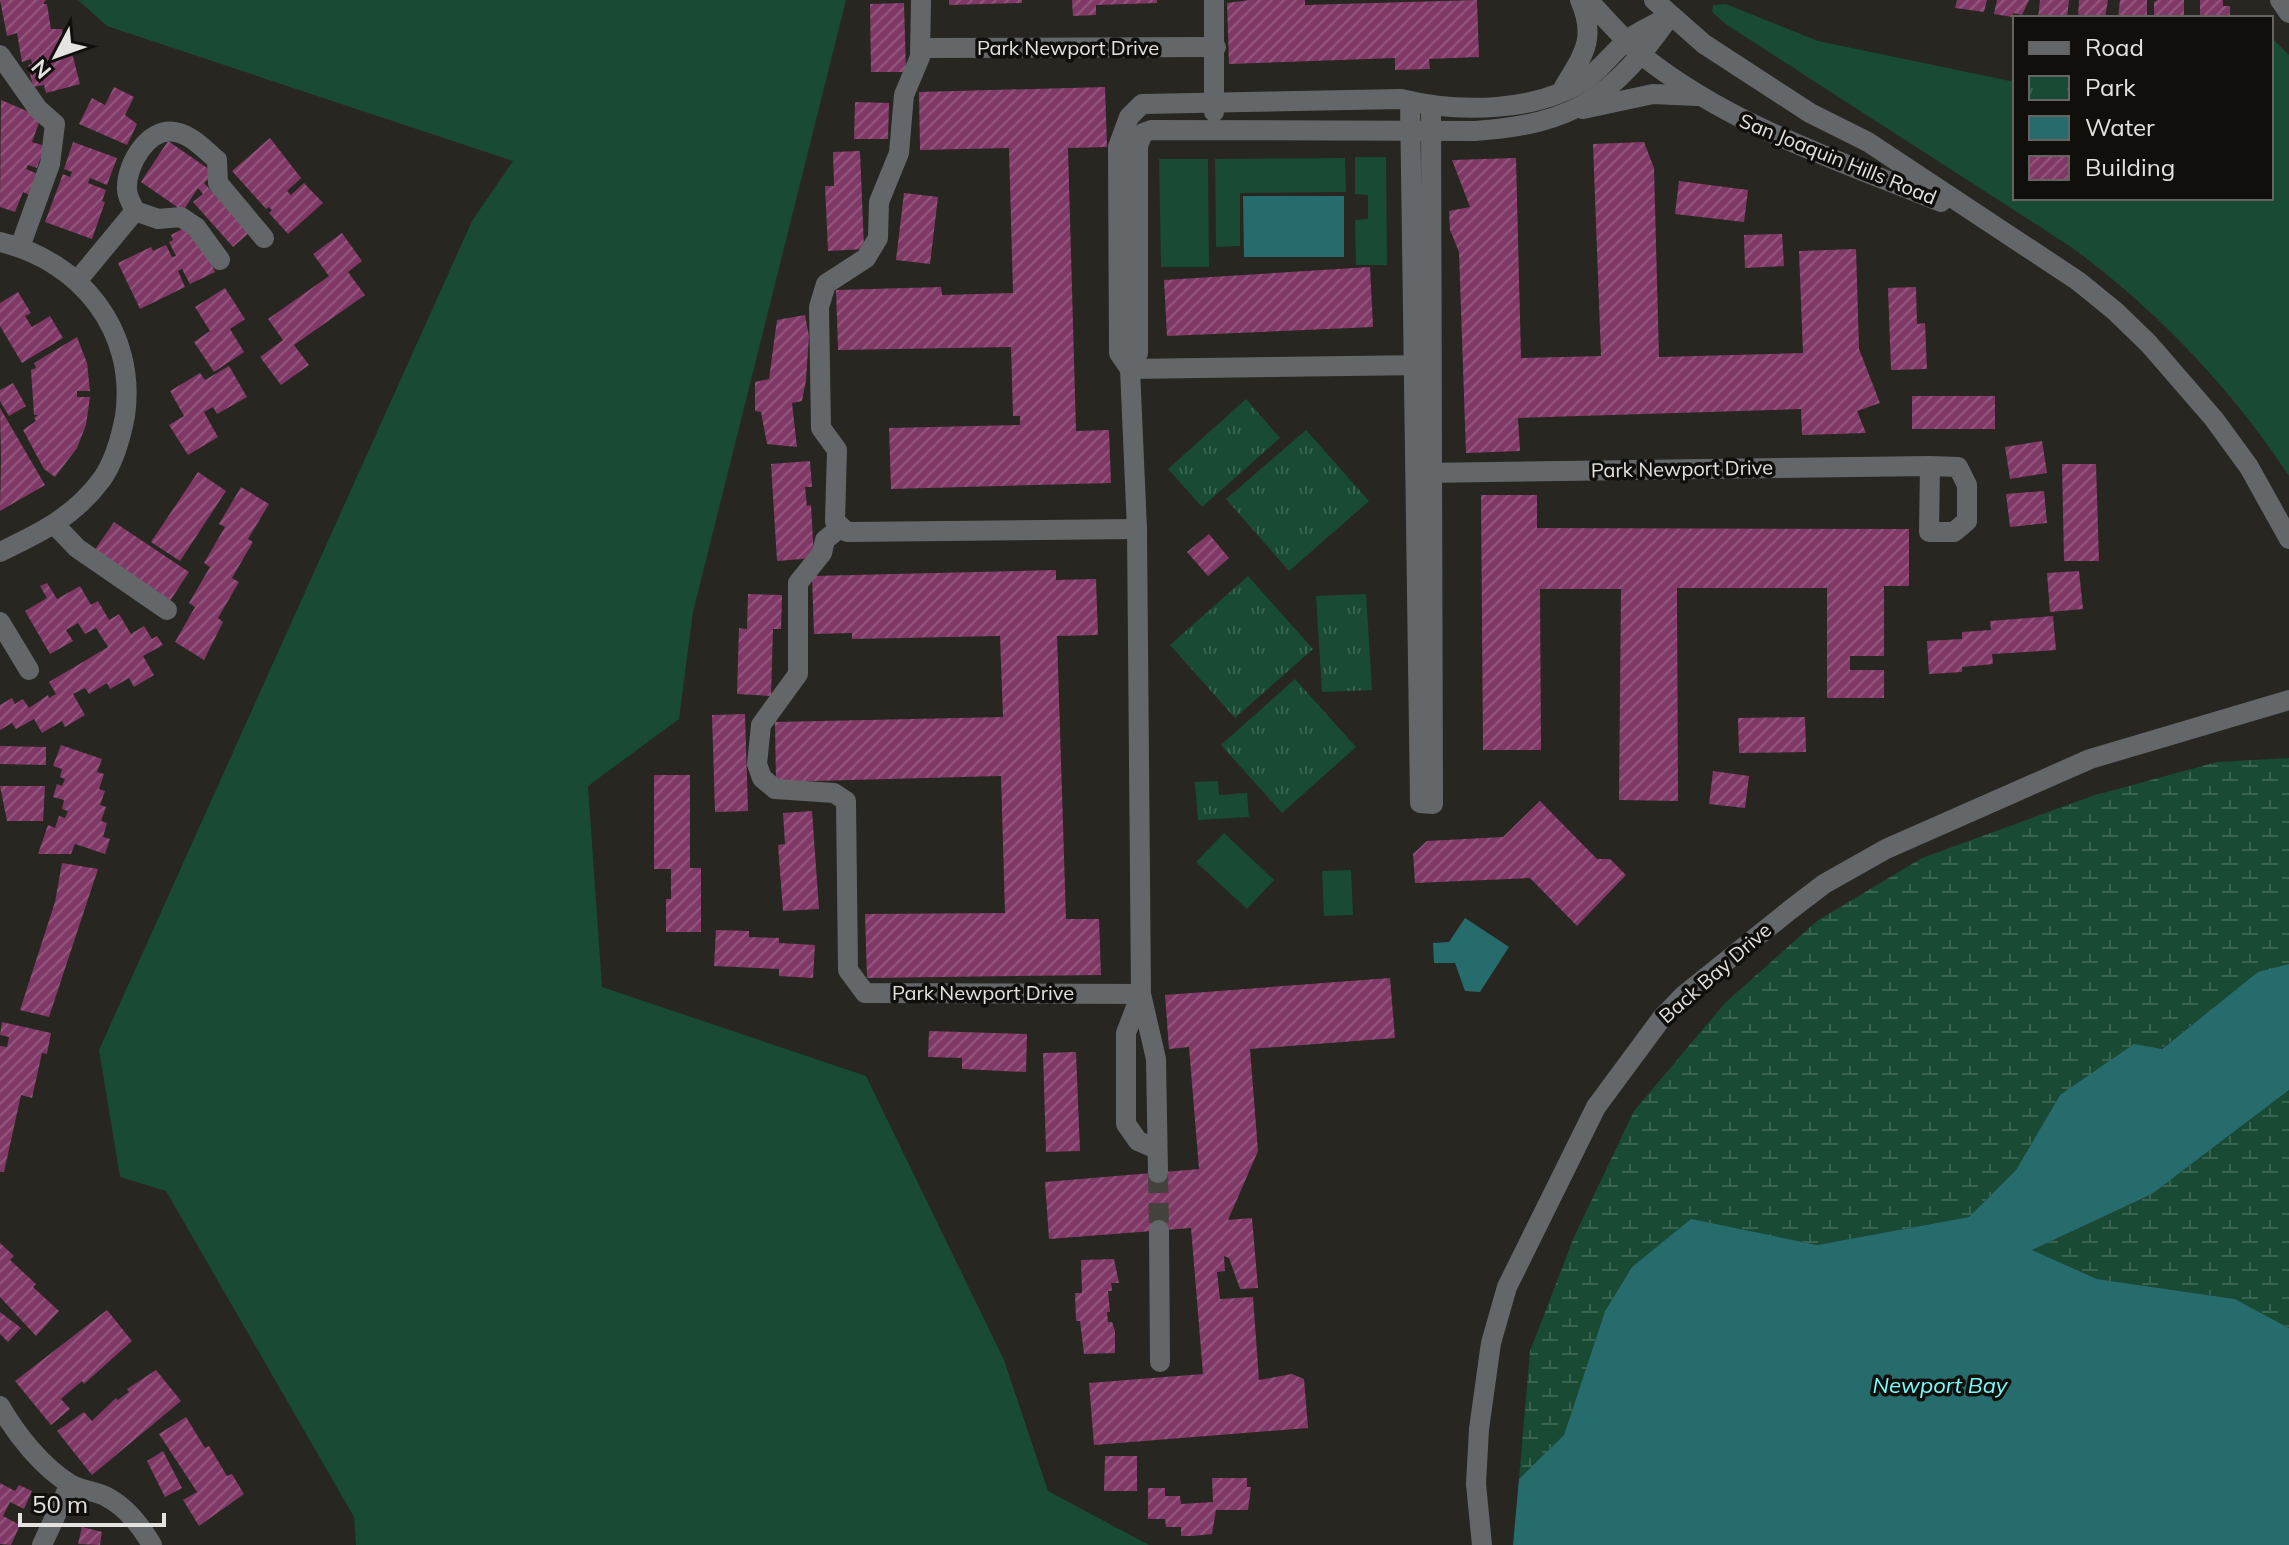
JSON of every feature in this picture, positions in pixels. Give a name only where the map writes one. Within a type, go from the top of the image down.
[{"type":"street","points":[[921,0],[921,48],[901,106],[899,153],[879,202],[878,238],[866,258],[826,284],[819,307],[821,428],[837,450],[835,521],[847,532],[1137,529]]},
{"type":"street","points":[[1214,0],[1214,129]]},
{"type":"street","points":[[1562,90],[1585,51],[1586,21],[1580,0]]},
{"type":"street","name":"San Joaquin Hills Road","points":[[1588,0],[1642,55],[1732,115],[1808,150],[1982,218]]},
{"type":"street","name":"San Joaquin Hills Road","points":[[1654,0],[1670,16],[1740,68],[1810,113],[1868,142],[2078,281],[2149,344],[2214,419],[2249,467],[2289,539]]},
{"type":"street","points":[[2280,0],[2289,13]]},
{"type":"street","points":[[1130,369],[1119,353],[1118,147],[1129,117],[1142,104],[1153,101],[1410,101],[1431,105],[1508,105],[1562,90],[1588,78],[1627,40],[1670,16]]},
{"type":"street","points":[[1579,109],[1642,55],[1670,16]]},
{"type":"street","name":"Park Newport Drive","points":[[921,48],[1216,47]]},
{"type":"street","points":[[0,55],[38,109],[55,124],[50,164],[10,244],[43,256],[77,281],[101,307],[116,334],[123,357],[126,405],[123,429],[104,476],[72,513],[55,525],[0,552]]},
{"type":"street","points":[[1143,133],[1214,129],[1524,128],[1579,109],[1653,94],[1703,97]]},
{"type":"street","points":[[1410,101],[1424,365]]},
{"type":"street","points":[[1424,473],[1433,804],[1420,803],[1424,365],[1431,105]]},
{"type":"street","points":[[1129,117],[1143,133]]},
{"type":"street","points":[[220,260],[196,227],[181,217],[158,219],[135,211],[126,190],[130,168],[147,141],[172,131],[190,136],[217,160],[218,183],[264,238]]},
{"type":"street","points":[[1143,133],[1138,146],[1138,353],[1130,369],[1137,529],[1141,994],[1156,1059],[1158,1173]]},
{"type":"street","points":[[77,281],[135,211]]},
{"type":"street","points":[[1130,369],[1424,365]]},
{"type":"street","name":"Park Newport Drive","points":[[1424,473],[1930,466]]},
{"type":"street","points":[[55,525],[77,548],[167,610]]},
{"type":"street","name":"Park Newport Drive","points":[[841,527],[825,540],[822,553],[798,583],[798,674],[761,725],[757,764],[762,778],[775,789],[834,793],[846,801],[848,970],[853,979],[865,993],[1141,994]]},
{"type":"street","points":[[0,622],[29,670]]},
{"type":"street","name":"Back Bay Drive","points":[[1482,1545],[1476,1484],[1479,1429],[1491,1343],[1507,1287],[1596,1107],[1661,1019],[1684,995],[1824,884],[1886,849],[2090,759],[2289,700]]},
{"type":"street","points":[[1141,994],[1126,1033],[1126,1124],[1138,1141],[1157,1149]]},
{"type":"street","points":[[1159,1230],[1160,1362]]},
{"type":"street","points":[[0,1406],[24,1441],[70,1484],[106,1496],[128,1513],[152,1545]]},
{"type":"street","points":[[42,1545],[70,1484]]},
{"type":"green space","points":[[78,0],[846,0],[693,612],[679,719],[588,786],[602,987],[866,1076],[1004,1360],[1048,1491],[1149,1545],[356,1545],[354,1517],[166,1191],[120,1177],[99,1050],[472,221],[513,161],[107,26]]},
{"type":"green space","points":[[1726,4],[1818,41],[2013,82],[2013,200],[2273,200],[2273,39],[2289,55],[2289,476],[2217,381],[2162,324],[2102,271],[2071,247],[1727,25],[1712,12],[1713,5]]},
{"type":"green space","points":[[1355,157],[1386,157],[1387,265],[1356,265],[1355,220],[1368,219],[1368,195],[1355,194]]},
{"type":"green space","points":[[1345,158],[1346,192],[1240,193],[1240,246],[1216,247],[1215,159]]},
{"type":"green space","points":[[1159,159],[1208,159],[1209,267],[1161,267]]},
{"type":"green space","points":[[1246,399],[1280,438],[1202,507],[1168,469]]},
{"type":"green space","points":[[1306,430],[1369,501],[1289,571],[1226,499]]},
{"type":"green space","points":[[1248,576],[1313,649],[1235,718],[1170,645]]},
{"type":"green space","points":[[1366,594],[1372,690],[1322,692],[1316,596]]},
{"type":"green space","points":[[1295,679],[1356,747],[1282,813],[1221,745]]},
{"type":"green space","points":[[2289,758],[2289,964],[2258,973],[2161,1049],[2060,1095],[2016,1170],[1969,1217],[1817,1245],[1691,1220],[1632,1267],[1605,1311],[1564,1435],[1519,1479],[1530,1351],[1574,1237],[1634,1111],[1725,1003],[1817,921],[1922,858],[2092,796],[2217,762]]},
{"type":"green space","points":[[1218,781],[1219,795],[1247,793],[1249,817],[1198,820],[1195,782]]},
{"type":"green space","points":[[1224,833],[1274,880],[1247,909],[1196,862]]},
{"type":"green space","points":[[1351,870],[1353,915],[1324,916],[1322,871]]},
{"type":"green space","points":[[2289,1090],[2289,1328],[2235,1299],[2097,1279],[2032,1250],[2152,1194]]},
{"type":"water","points":[[1243,196],[1344,196],[1344,257],[1244,257]]},
{"type":"water","points":[[1465,918],[1509,947],[1480,992],[1465,991],[1455,963],[1434,963],[1433,943],[1449,942]]},
{"type":"water","name":"Newport Bay","points":[[2289,964],[2289,1090],[2152,1194],[2032,1250],[2097,1279],[2235,1299],[2289,1328],[2289,1545],[1513,1545],[1519,1479],[1564,1435],[1605,1311],[1632,1267],[1691,1219],[1817,1245],[1969,1217],[2016,1170],[2060,1095],[2134,1044],[2162,1049],[2258,972]]},
{"type":"building","points":[[0,0],[46,0],[43,4],[47,4],[51,29],[62,29],[65,55],[72,53],[80,84],[46,93],[44,85],[33,87],[28,65],[32,64],[31,59],[22,62],[17,33],[7,36]]},
{"type":"building","points":[[949,0],[1022,0],[1022,3],[949,5]]},
{"type":"building","points":[[1072,0],[1157,0],[1157,3],[1096,5],[1096,15],[1073,16]]},
{"type":"building","points":[[1305,0],[1305,5],[1477,0],[1479,57],[1429,59],[1430,69],[1395,70],[1395,58],[1229,64],[1227,3]]},
{"type":"building","points":[[1957,0],[1987,0],[1984,12],[1955,8]]},
{"type":"building","points":[[1997,0],[2029,0],[2022,15],[2013,13],[2012,17],[1994,14]]},
{"type":"building","points":[[2040,0],[2069,0],[2067,16],[2038,16]]},
{"type":"building","points":[[2079,0],[2108,0],[2105,16],[2078,16]]},
{"type":"building","points":[[2120,0],[2147,0],[2147,16],[2118,16]]},
{"type":"building","points":[[2184,0],[2184,16],[2154,16],[2154,2]]},
{"type":"building","points":[[2200,0],[2223,0],[2223,6],[2230,6],[2230,16],[2200,16]]},
{"type":"building","points":[[904,3],[906,72],[871,72],[870,4]]},
{"type":"building","points":[[114,87],[134,97],[125,115],[137,124],[127,145],[79,124],[92,98],[105,105]]},
{"type":"building","points":[[1105,87],[1107,147],[1068,148],[1076,431],[1109,430],[1111,483],[891,489],[889,428],[1020,425],[1020,416],[1013,416],[1011,347],[838,350],[836,290],[941,287],[942,295],[1013,293],[1009,148],[920,150],[919,92]]},
{"type":"building","points":[[1,100],[41,117],[32,142],[45,146],[37,168],[28,165],[26,169],[40,175],[32,196],[23,192],[15,212],[0,207]]},
{"type":"building","points":[[855,102],[889,103],[888,139],[854,139]]},
{"type":"building","points":[[270,138],[301,178],[287,191],[291,195],[304,183],[323,203],[288,234],[269,213],[272,210],[269,207],[266,209],[232,171]]},
{"type":"building","points":[[168,141],[210,170],[212,176],[204,183],[250,232],[233,247],[193,202],[203,194],[198,188],[183,211],[141,182]]},
{"type":"building","points":[[73,142],[117,158],[107,185],[90,178],[88,183],[106,190],[92,239],[45,222],[63,174],[70,177],[72,172],[64,169]]},
{"type":"building","points":[[1644,142],[1654,168],[1659,357],[1803,353],[1799,251],[1856,249],[1859,349],[1880,403],[1857,411],[1866,433],[1802,435],[1801,409],[1518,418],[1520,451],[1466,453],[1459,252],[1450,230],[1449,211],[1470,207],[1452,160],[1516,158],[1521,358],[1601,356],[1593,144]]},
{"type":"building","points":[[860,151],[864,249],[828,251],[825,186],[834,186],[833,152]]},
{"type":"building","points":[[1679,181],[1748,190],[1744,222],[1675,214]]},
{"type":"building","points":[[904,193],[938,197],[930,264],[896,260]]},
{"type":"building","points":[[188,226],[195,229],[215,272],[190,284],[182,269],[178,271],[185,287],[140,309],[118,263],[151,247],[153,251],[166,245],[172,257],[176,256],[169,242],[173,240],[171,235]]},
{"type":"building","points":[[342,233],[362,261],[348,272],[365,295],[294,345],[309,365],[281,385],[260,357],[283,340],[268,319],[329,276],[313,254]]},
{"type":"building","points":[[1782,234],[1784,266],[1745,268],[1744,235]]},
{"type":"building","points":[[1370,267],[1373,327],[1167,336],[1164,280]]},
{"type":"building","points":[[1916,287],[1917,324],[1925,323],[1927,369],[1891,370],[1888,288]]},
{"type":"building","points":[[225,288],[245,319],[230,329],[244,352],[214,372],[194,342],[210,331],[195,307]]},
{"type":"building","points":[[18,292],[31,313],[25,316],[32,327],[50,316],[63,338],[22,363],[0,326],[0,303]]},
{"type":"building","points":[[805,315],[809,336],[806,380],[802,401],[792,403],[797,447],[767,444],[761,412],[755,411],[755,382],[769,379],[777,320]]},
{"type":"building","points":[[77,337],[87,363],[90,391],[77,391],[77,397],[90,397],[86,425],[77,448],[55,477],[44,469],[23,430],[36,421],[34,418],[38,415],[34,415],[31,370],[36,368],[34,363]]},
{"type":"building","points":[[229,366],[247,397],[217,414],[213,407],[204,412],[218,437],[188,455],[169,425],[184,416],[170,391],[200,373],[205,380]]},
{"type":"building","points":[[13,383],[26,406],[9,416],[0,401],[0,390]]},
{"type":"building","points":[[1912,396],[1995,396],[1995,429],[1912,429]]},
{"type":"building","points":[[0,408],[45,485],[0,511],[1,461]]},
{"type":"building","points":[[2042,441],[2047,473],[2010,479],[2005,447]]},
{"type":"building","points":[[810,461],[812,487],[805,487],[807,506],[811,505],[814,558],[777,561],[771,464]]},
{"type":"building","points":[[2062,464],[2096,464],[2099,561],[2064,561]]},
{"type":"building","points":[[198,472],[226,491],[180,561],[151,542]]},
{"type":"building","points":[[241,487],[269,504],[248,539],[253,542],[232,578],[239,582],[218,618],[223,622],[204,660],[175,642],[195,607],[189,603],[210,567],[204,563],[225,527],[219,524]]},
{"type":"building","points":[[2044,491],[2047,523],[2010,527],[2006,494]]},
{"type":"building","points":[[1481,495],[1537,495],[1537,528],[1909,529],[1909,586],[1884,586],[1884,656],[1850,656],[1850,670],[1884,670],[1884,698],[1827,698],[1827,588],[1677,588],[1678,801],[1619,800],[1621,589],[1540,589],[1541,750],[1483,750]]},
{"type":"building","points":[[114,522],[189,572],[170,601],[94,551]]},
{"type":"building","points":[[1209,534],[1229,558],[1208,576],[1187,552]]},
{"type":"building","points":[[1056,570],[1056,580],[1096,579],[1098,635],[1057,636],[1066,919],[1099,919],[1101,975],[867,978],[865,914],[1005,913],[1001,776],[776,782],[775,722],[1003,717],[1000,636],[852,639],[852,633],[814,634],[812,576]]},
{"type":"building","points":[[2079,571],[2083,609],[2050,612],[2047,573]]},
{"type":"building","points":[[47,583],[57,599],[80,586],[91,605],[98,601],[109,620],[119,614],[131,634],[144,626],[152,639],[157,636],[163,645],[143,656],[154,675],[134,687],[129,678],[110,689],[107,683],[89,694],[85,688],[73,694],[85,715],[65,727],[62,721],[42,733],[34,719],[16,729],[12,723],[0,730],[0,705],[12,698],[15,704],[23,699],[29,708],[48,695],[49,698],[56,694],[49,682],[108,647],[96,628],[85,634],[78,623],[66,630],[73,641],[50,654],[25,611],[47,598],[40,586]]},
{"type":"building","points":[[748,594],[782,595],[781,629],[773,629],[771,696],[737,694],[739,628],[747,629]]},
{"type":"building","points":[[2053,616],[2056,650],[1992,654],[1993,664],[1962,667],[1962,672],[1929,674],[1927,641],[1962,639],[1962,632],[1991,630],[1990,621]]},
{"type":"building","points":[[745,714],[748,811],[715,812],[712,715]]},
{"type":"building","points":[[1805,717],[1806,752],[1739,753],[1738,718]]},
{"type":"building","points":[[61,745],[102,759],[97,772],[104,774],[99,789],[105,791],[100,805],[106,807],[101,821],[107,823],[103,837],[110,839],[105,854],[75,844],[71,854],[38,854],[48,825],[55,828],[59,816],[65,818],[68,811],[62,809],[64,800],[53,797],[57,784],[62,786],[65,779],[60,777],[62,769],[53,766]]},
{"type":"building","points":[[0,746],[46,747],[46,765],[0,764]]},
{"type":"building","points":[[1713,771],[1749,776],[1745,808],[1709,804]]},
{"type":"building","points":[[654,775],[690,775],[690,868],[701,868],[701,932],[666,932],[666,899],[671,899],[671,869],[654,869]]},
{"type":"building","points":[[0,786],[45,786],[43,821],[7,821]]},
{"type":"building","points":[[1540,801],[1597,859],[1610,859],[1626,875],[1577,926],[1530,878],[1415,883],[1413,854],[1427,841],[1503,837]]},
{"type":"building","points":[[812,811],[819,909],[783,911],[778,845],[785,844],[783,813]]},
{"type":"building","points":[[62,863],[98,869],[49,1017],[20,1010],[55,902]]},
{"type":"building","points":[[716,930],[749,931],[749,937],[779,938],[779,943],[815,945],[813,978],[779,976],[779,969],[714,966]]},
{"type":"building","points":[[1390,978],[1395,1038],[1250,1049],[1258,1151],[1228,1220],[1252,1218],[1258,1288],[1240,1289],[1229,1258],[1224,1256],[1225,1271],[1217,1272],[1220,1299],[1253,1297],[1259,1380],[1292,1374],[1304,1379],[1308,1428],[1094,1445],[1089,1383],[1203,1374],[1191,1228],[1049,1239],[1045,1182],[1199,1169],[1189,1047],[1169,1049],[1165,995]]},
{"type":"building","points":[[2,1022],[51,1033],[47,1054],[42,1053],[32,1098],[21,1095],[4,1172],[0,1172],[0,1046],[7,1047],[9,1037],[0,1035]]},
{"type":"building","points":[[929,1031],[1027,1034],[1026,1072],[962,1069],[962,1058],[928,1057]]},
{"type":"building","points":[[1076,1052],[1080,1151],[1046,1152],[1043,1053]]},
{"type":"building","points":[[0,1243],[14,1256],[10,1260],[36,1284],[33,1287],[59,1311],[36,1336],[0,1297]]},
{"type":"building","points":[[1114,1259],[1119,1283],[1111,1283],[1112,1291],[1108,1291],[1110,1312],[1107,1312],[1108,1322],[1112,1322],[1115,1331],[1115,1353],[1084,1354],[1080,1321],[1076,1321],[1075,1293],[1082,1293],[1081,1260]]},
{"type":"building","points":[[107,1310],[132,1341],[84,1384],[82,1381],[61,1399],[70,1409],[51,1425],[15,1381]]},
{"type":"building","points":[[0,1312],[21,1328],[8,1342],[0,1334]]},
{"type":"building","points":[[156,1370],[181,1401],[92,1475],[57,1431],[84,1412],[92,1421],[116,1398],[118,1400],[129,1392],[127,1389]]},
{"type":"building","points":[[186,1417],[205,1448],[209,1446],[227,1476],[232,1474],[244,1494],[199,1526],[183,1500],[197,1492],[159,1434]]},
{"type":"building","points":[[163,1451],[182,1488],[165,1497],[147,1461]]},
{"type":"building","points":[[1105,1456],[1137,1456],[1137,1491],[1104,1491]]},
{"type":"building","points":[[1212,1478],[1247,1478],[1247,1487],[1251,1487],[1248,1510],[1216,1510],[1212,1534],[1192,1536],[1181,1536],[1181,1527],[1166,1527],[1165,1519],[1148,1519],[1148,1488],[1165,1488],[1165,1496],[1180,1496],[1181,1504],[1213,1502]]},
{"type":"building","points":[[0,1483],[15,1491],[19,1485],[32,1491],[24,1509],[10,1502],[3,1516],[20,1525],[11,1545],[0,1544]]},
{"type":"building","points":[[82,1527],[102,1532],[100,1545],[78,1544]]},
{"type":"tunnel","points":[[1158,1173],[1159,1230]]}]
